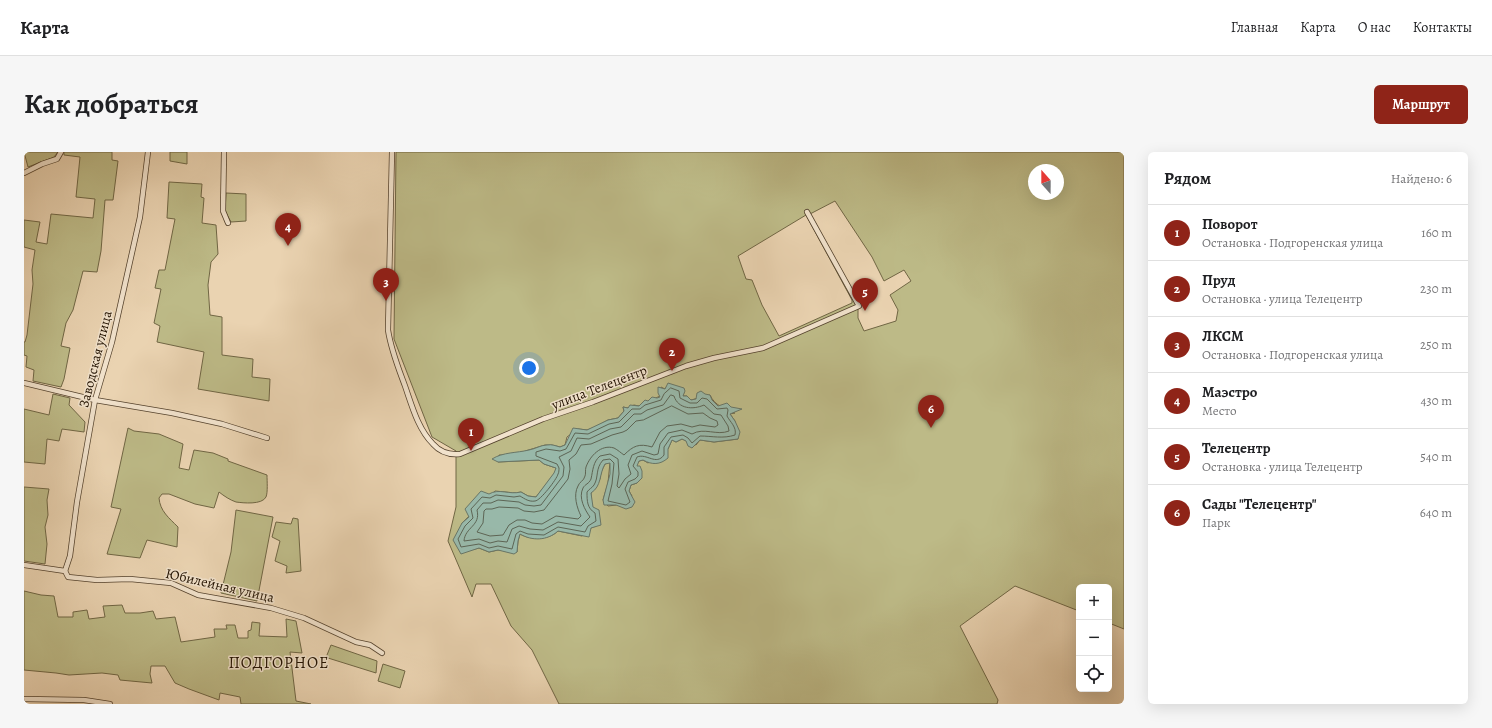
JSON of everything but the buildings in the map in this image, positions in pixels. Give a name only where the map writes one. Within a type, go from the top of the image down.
[{"type":"street","points":[[24,174],[42,164],[58,159],[61,152]]},
{"type":"street","name":"Заводская улица","points":[[65,571],[70,556],[77,502],[95,400],[112,342],[132,258],[140,217],[148,152]]},
{"type":"street","points":[[224,152],[223,211],[228,223]]},
{"type":"street","name":"улица Телецентр","points":[[392,152],[388,330],[390,347],[414,413],[429,440],[439,450],[451,454],[460,454],[543,419],[593,402],[686,366],[714,358],[763,348],[859,306],[807,212]]},
{"type":"street","points":[[24,383],[95,400],[196,418],[222,424],[267,438]]},
{"type":"street","name":"Юбилейная улица","points":[[24,565],[65,571],[68,577],[97,580],[130,579],[171,583],[198,595],[271,608],[304,618],[356,642],[370,646],[382,653]]},
{"type":"street","points":[[24,699],[84,700],[110,704]]},
{"type":"shaded area","points":[[24,152],[58,152],[54,157],[28,167]]},
{"type":"shaded area","points":[[64,152],[112,152],[112,160],[118,161],[113,200],[105,200],[101,251],[97,272],[83,271],[73,310],[66,323],[61,346],[70,348],[61,387],[33,381],[34,370],[26,367],[27,356],[24,355],[24,342],[27,335],[35,250],[24,247],[24,220],[40,222],[36,242],[47,244],[51,214],[93,218],[95,199],[76,197],[80,157],[64,155]]},
{"type":"shaded area","points":[[170,152],[187,152],[187,164],[170,161]]},
{"type":"shaded area","points":[[396,152],[1124,152],[1124,629],[1112,624],[1112,584],[1076,584],[1076,610],[1015,586],[960,626],[998,700],[997,704],[559,704],[532,650],[511,626],[491,584],[476,584],[472,597],[448,541],[456,507],[456,451],[432,437],[394,339]],"holes":[[[835,201],[872,257],[884,281],[904,270],[911,281],[890,295],[898,310],[896,321],[864,331],[858,318],[858,300],[810,214]],[[806,215],[852,300],[852,303],[779,336],[762,305],[752,280],[746,279],[738,256]],[[667,386],[684,392],[683,396],[687,396],[691,400],[710,395],[714,402],[735,413],[730,414],[735,421],[738,439],[714,442],[700,440],[696,445],[682,439],[676,442],[672,440],[668,449],[648,463],[643,460],[639,461],[636,466],[637,483],[631,485],[629,491],[632,496],[616,505],[608,506],[603,500],[608,483],[610,462],[605,464],[601,472],[600,479],[591,493],[596,526],[591,528],[582,536],[558,531],[550,536],[539,538],[520,534],[517,552],[498,550],[489,552],[479,548],[466,551],[462,523],[495,491],[515,493],[521,492],[528,496],[536,497],[555,473],[556,468],[544,464],[539,460],[498,462],[499,455],[522,452],[545,445],[560,447],[565,445],[567,437],[578,429],[587,430],[608,420],[618,418],[624,411],[623,407],[628,408],[634,405],[639,406],[660,396],[661,387],[665,389]]]},
{"type":"shaded area","points":[[169,182],[202,184],[201,197],[204,198],[202,223],[216,225],[218,254],[211,262],[208,285],[210,315],[222,317],[222,355],[253,359],[252,377],[270,379],[269,401],[198,389],[204,352],[157,342],[160,326],[154,323],[161,289],[155,288],[159,270],[165,270],[175,219],[167,218]]},
{"type":"shaded area","points":[[226,193],[246,194],[246,221],[231,222],[225,211]]},
{"type":"shaded area","points":[[53,394],[70,398],[69,405],[85,422],[84,432],[62,429],[59,441],[47,439],[45,464],[24,462],[24,409],[49,415]]},
{"type":"shaded area","points":[[128,428],[134,431],[159,434],[183,444],[179,468],[189,470],[194,450],[213,453],[228,459],[228,461],[267,475],[266,497],[264,500],[257,502],[236,502],[219,492],[214,508],[195,504],[169,494],[162,494],[159,498],[161,507],[178,527],[177,547],[147,540],[140,558],[107,554],[121,509],[111,507]]},
{"type":"shaded area","points":[[24,487],[49,489],[47,500],[48,515],[45,527],[47,544],[45,564],[24,561]]},
{"type":"shaded area","points":[[236,510],[273,517],[257,601],[221,593],[231,552]]},
{"type":"shaded area","points":[[293,518],[298,519],[301,571],[286,573],[287,566],[275,561],[280,541],[272,537],[276,522],[291,524]]},
{"type":"shaded area","points":[[24,591],[54,596],[58,617],[73,617],[73,612],[87,610],[89,619],[105,617],[103,606],[122,605],[125,613],[153,611],[156,619],[175,617],[181,642],[215,637],[214,629],[227,629],[226,625],[235,625],[238,638],[248,638],[248,631],[251,630],[252,622],[260,623],[259,636],[287,637],[286,619],[296,621],[302,653],[290,652],[296,701],[311,704],[241,704],[240,697],[220,693],[219,700],[175,683],[165,666],[151,666],[150,674],[152,683],[120,680],[118,675],[102,673],[69,675],[24,670]]},
{"type":"shaded area","points":[[331,645],[377,661],[376,673],[328,658],[327,655]]},
{"type":"shaded area","points":[[383,664],[405,671],[400,688],[378,681]]},
{"type":"water","points":[[668,383],[684,388],[685,391],[683,396],[687,396],[691,400],[696,399],[697,393],[701,391],[710,395],[712,400],[718,406],[727,403],[731,407],[742,409],[730,414],[740,432],[738,439],[714,442],[700,440],[692,448],[682,439],[676,442],[672,440],[668,449],[668,458],[662,462],[656,464],[643,460],[639,461],[637,466],[640,466],[642,478],[637,483],[631,485],[629,491],[635,502],[632,507],[626,509],[616,505],[604,505],[603,500],[610,474],[610,463],[605,464],[599,483],[595,490],[591,493],[593,507],[599,510],[601,525],[591,528],[589,537],[558,531],[549,537],[539,539],[529,538],[520,534],[517,552],[514,554],[498,550],[489,552],[479,548],[461,554],[453,540],[462,523],[469,517],[465,509],[481,491],[489,494],[493,492],[521,492],[528,496],[536,497],[556,468],[544,464],[539,460],[498,462],[492,459],[501,455],[545,445],[560,447],[565,445],[573,428],[587,430],[608,420],[618,418],[624,411],[623,407],[628,408],[630,405],[639,406],[645,400],[648,401],[652,397],[660,397],[658,387],[665,389]]},
{"type":"place","name":"Маэстро","points":[[288,246]]},
{"type":"place","name":"ЛКСМ","points":[[386,301]]},
{"type":"place","name":"Телецентр","points":[[865,311]]},
{"type":"place","name":"Пруд","points":[[672,371]]},
{"type":"place","name":"Сады \"Телецентр\"","points":[[931,428]]},
{"type":"place","name":"Поворот","points":[[471,451]]},
{"type":"district","name":"ПОДГОРНОЕ","points":[[279,662]]}]
